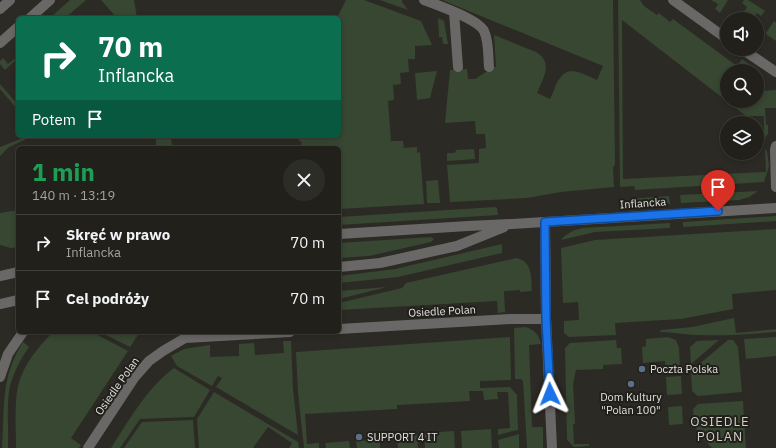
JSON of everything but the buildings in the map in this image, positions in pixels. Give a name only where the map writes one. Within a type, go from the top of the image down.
[{"type":"street","points":[[0,9],[10,0]]},
{"type":"street","points":[[32,16],[50,0]]},
{"type":"street","points":[[424,0],[470,19],[484,30],[489,67]]},
{"type":"street","points":[[673,0],[720,33]]},
{"type":"street","points":[[454,12],[458,67]]},
{"type":"street","points":[[0,43],[16,29]]},
{"type":"street","points":[[752,56],[776,72]]},
{"type":"street","points":[[776,146],[776,187]]},
{"type":"street","name":"Inflancka","points":[[341,234],[776,208]]},
{"type":"street","points":[[545,222],[546,319],[552,448]]},
{"type":"street","name":"Inflancka","points":[[341,267],[380,263],[457,246],[512,224]]},
{"type":"street","points":[[0,276],[16,272]]},
{"type":"street","points":[[0,304],[16,300]]},
{"type":"street","name":"Osiedle Polan","points":[[341,329],[511,319],[546,319]]},
{"type":"street","points":[[0,377],[8,354],[22,334]]},
{"type":"street","name":"Osiedle Polan","points":[[88,448],[134,378],[149,361],[163,351],[185,338],[255,334]]},
{"type":"green space","points":[[70,0],[86,0],[67,16],[52,16]]},
{"type":"green space","points":[[101,0],[134,0],[137,16],[115,16]]},
{"type":"green space","points":[[346,0],[364,0],[421,21],[432,45],[415,46],[415,59],[408,59],[409,72],[400,73],[401,84],[394,85],[393,83],[394,100],[388,101],[391,141],[403,141],[404,147],[402,148],[417,147],[417,153],[420,152],[424,204],[341,209],[341,146],[300,146],[302,143],[297,138],[341,138],[341,16],[338,16]]},
{"type":"green space","points":[[380,0],[402,0],[408,10]]},
{"type":"green space","points":[[442,0],[613,0],[614,187],[561,192],[527,198],[450,202],[447,165],[479,163],[479,149],[486,148],[485,134],[476,134],[475,121],[445,123],[450,70],[467,69],[468,79],[475,79],[489,70],[489,67],[496,67],[494,35],[536,52],[541,56],[545,61],[546,71],[537,93],[550,99],[557,83],[564,74],[573,71],[583,73],[597,80],[603,66]]},
{"type":"green space","points":[[618,0],[640,0],[644,6],[657,15],[659,13],[670,22],[673,19],[720,54],[720,56],[723,56],[734,64],[720,64],[720,96],[622,20],[623,179],[766,172],[765,149],[767,151],[769,166],[764,182],[635,190],[634,186],[620,187]]},
{"type":"green space","points":[[711,0],[728,0],[720,13],[715,9],[718,4]]},
{"type":"green space","points":[[744,0],[748,0],[765,11],[764,12],[744,12],[747,7],[742,3]]},
{"type":"green space","points":[[438,18],[444,21],[448,44],[443,44],[442,37],[439,37]]},
{"type":"green space","points":[[774,21],[776,23],[776,41],[766,33]]},
{"type":"green space","points":[[3,58],[8,64],[16,58],[16,60],[5,70],[0,64],[0,61]]},
{"type":"green space","points":[[742,59],[749,64],[738,64]]},
{"type":"green space","points":[[437,71],[430,98],[417,100],[415,73]]},
{"type":"green space","points":[[0,84],[16,103],[16,108],[0,89]]},
{"type":"green space","points":[[776,90],[776,108],[765,108],[768,134],[764,139],[764,116],[746,116],[736,108],[764,108],[764,91]]},
{"type":"green space","points":[[23,138],[29,138],[9,147],[0,156],[0,147]]},
{"type":"green space","points":[[156,138],[171,138],[172,146],[156,146]]},
{"type":"green space","points":[[474,149],[475,159],[447,161],[447,153],[455,153],[456,150]]},
{"type":"green space","points":[[438,180],[440,203],[427,203],[426,181]]},
{"type":"green space","points":[[758,191],[749,197],[739,200],[681,203],[680,195]]},
{"type":"green space","points":[[669,196],[670,204],[627,199]]},
{"type":"green space","points":[[495,207],[497,208],[498,215],[341,225],[341,217]]},
{"type":"green space","points":[[16,210],[16,247],[11,248],[0,245],[0,213]]},
{"type":"green space","points":[[776,216],[776,221],[683,227],[683,222]]},
{"type":"green space","points":[[670,223],[670,228],[595,232],[561,240],[570,232],[583,228]]},
{"type":"green space","points":[[776,229],[776,290],[732,294],[733,309],[681,319],[615,323],[616,335],[569,337],[564,333],[564,321],[579,320],[578,302],[563,303],[561,248],[595,240]]},
{"type":"green space","points":[[431,237],[434,239],[431,242],[369,256],[341,258],[341,243]]},
{"type":"green space","points":[[502,244],[502,253],[398,277],[341,283],[341,276],[395,269]]},
{"type":"green space","points":[[517,258],[526,263],[529,267],[532,291],[504,291],[505,312],[498,313],[497,301],[341,310],[341,303],[402,288],[406,283]]},
{"type":"green space","points":[[387,287],[341,298],[341,291]]},
{"type":"green space","points":[[734,318],[736,333],[776,329],[776,332],[737,335],[693,335],[660,332],[661,330],[692,327]]},
{"type":"green space","points":[[526,327],[536,333],[541,344],[529,345],[532,427],[543,427],[543,448],[527,448],[523,381],[521,379],[515,379],[514,328]]},
{"type":"green space","points":[[51,334],[96,334],[128,351],[71,438],[81,445],[79,448],[16,448],[16,400],[20,378],[27,364]]},
{"type":"green space","points":[[104,334],[139,334],[130,347]]},
{"type":"green space","points":[[510,337],[511,380],[480,381],[480,388],[510,387],[517,395],[518,430],[498,435],[498,429],[510,428],[508,392],[497,392],[498,399],[484,400],[483,391],[469,391],[470,401],[397,405],[397,409],[305,414],[307,444],[319,443],[319,448],[304,448],[298,393],[296,352]]},
{"type":"green space","points":[[668,337],[676,340],[679,348],[680,370],[666,371],[665,361],[643,363],[642,347],[646,346],[646,339]]},
{"type":"green space","points":[[776,337],[776,356],[746,359],[744,339]]},
{"type":"green space","points":[[616,340],[617,348],[621,348],[622,364],[603,365],[603,369],[576,370],[573,384],[575,424],[573,424],[574,444],[589,444],[589,446],[574,447],[567,440],[565,348],[570,343]]},
{"type":"green space","points":[[719,340],[691,364],[690,347],[697,341]]},
{"type":"green space","points":[[728,340],[733,340],[738,347],[742,392],[698,396],[692,391],[691,371]]},
{"type":"green space","points":[[283,341],[291,341],[293,389],[298,435],[216,387],[222,378],[218,376],[212,386],[177,366],[171,356],[184,349],[210,345],[210,357],[239,356],[239,344],[254,343],[255,355],[284,353]]},
{"type":"green space","points":[[23,342],[29,347],[18,365],[10,386],[8,409],[8,448],[2,448],[7,381],[10,368]]},
{"type":"green space","points":[[174,368],[210,390],[194,417],[140,419],[120,448],[111,448],[147,395],[164,376]]},
{"type":"green space","points":[[681,376],[682,394],[667,395],[666,377]]},
{"type":"green space","points":[[214,392],[298,442],[299,448],[289,448],[292,443],[268,427],[253,448],[199,448],[197,419]]},
{"type":"green space","points":[[743,401],[746,448],[712,448],[699,434],[694,425],[693,409],[698,404]]},
{"type":"green space","points":[[682,406],[683,424],[669,425],[668,407]]},
{"type":"green space","points":[[193,420],[195,448],[124,448],[142,422]]},
{"type":"green space","points":[[491,429],[492,448],[462,448],[461,431]]},
{"type":"green space","points":[[454,431],[455,448],[425,448],[424,433]]},
{"type":"green space","points":[[417,433],[418,448],[398,448],[397,439],[399,439],[399,435]]},
{"type":"green space","points":[[519,434],[519,448],[499,448],[498,440]]},
{"type":"green space","points":[[380,440],[380,448],[357,448],[356,441]]},
{"type":"green space","points":[[349,441],[350,448],[326,448],[325,443]]},
{"type":"place","name":"Poczta Polska","points":[[642,369]]},
{"type":"place","name":"Dom Kultury \"Polan 100\"","points":[[631,384]]},
{"type":"place","name":"SUPPORT 4 IT","points":[[359,437]]},
{"type":"district","name":"OSIEDLE POLAN","points":[[720,428]]},
{"type":"route","points":[[550,394],[546,319],[545,222],[718,211]]}]
